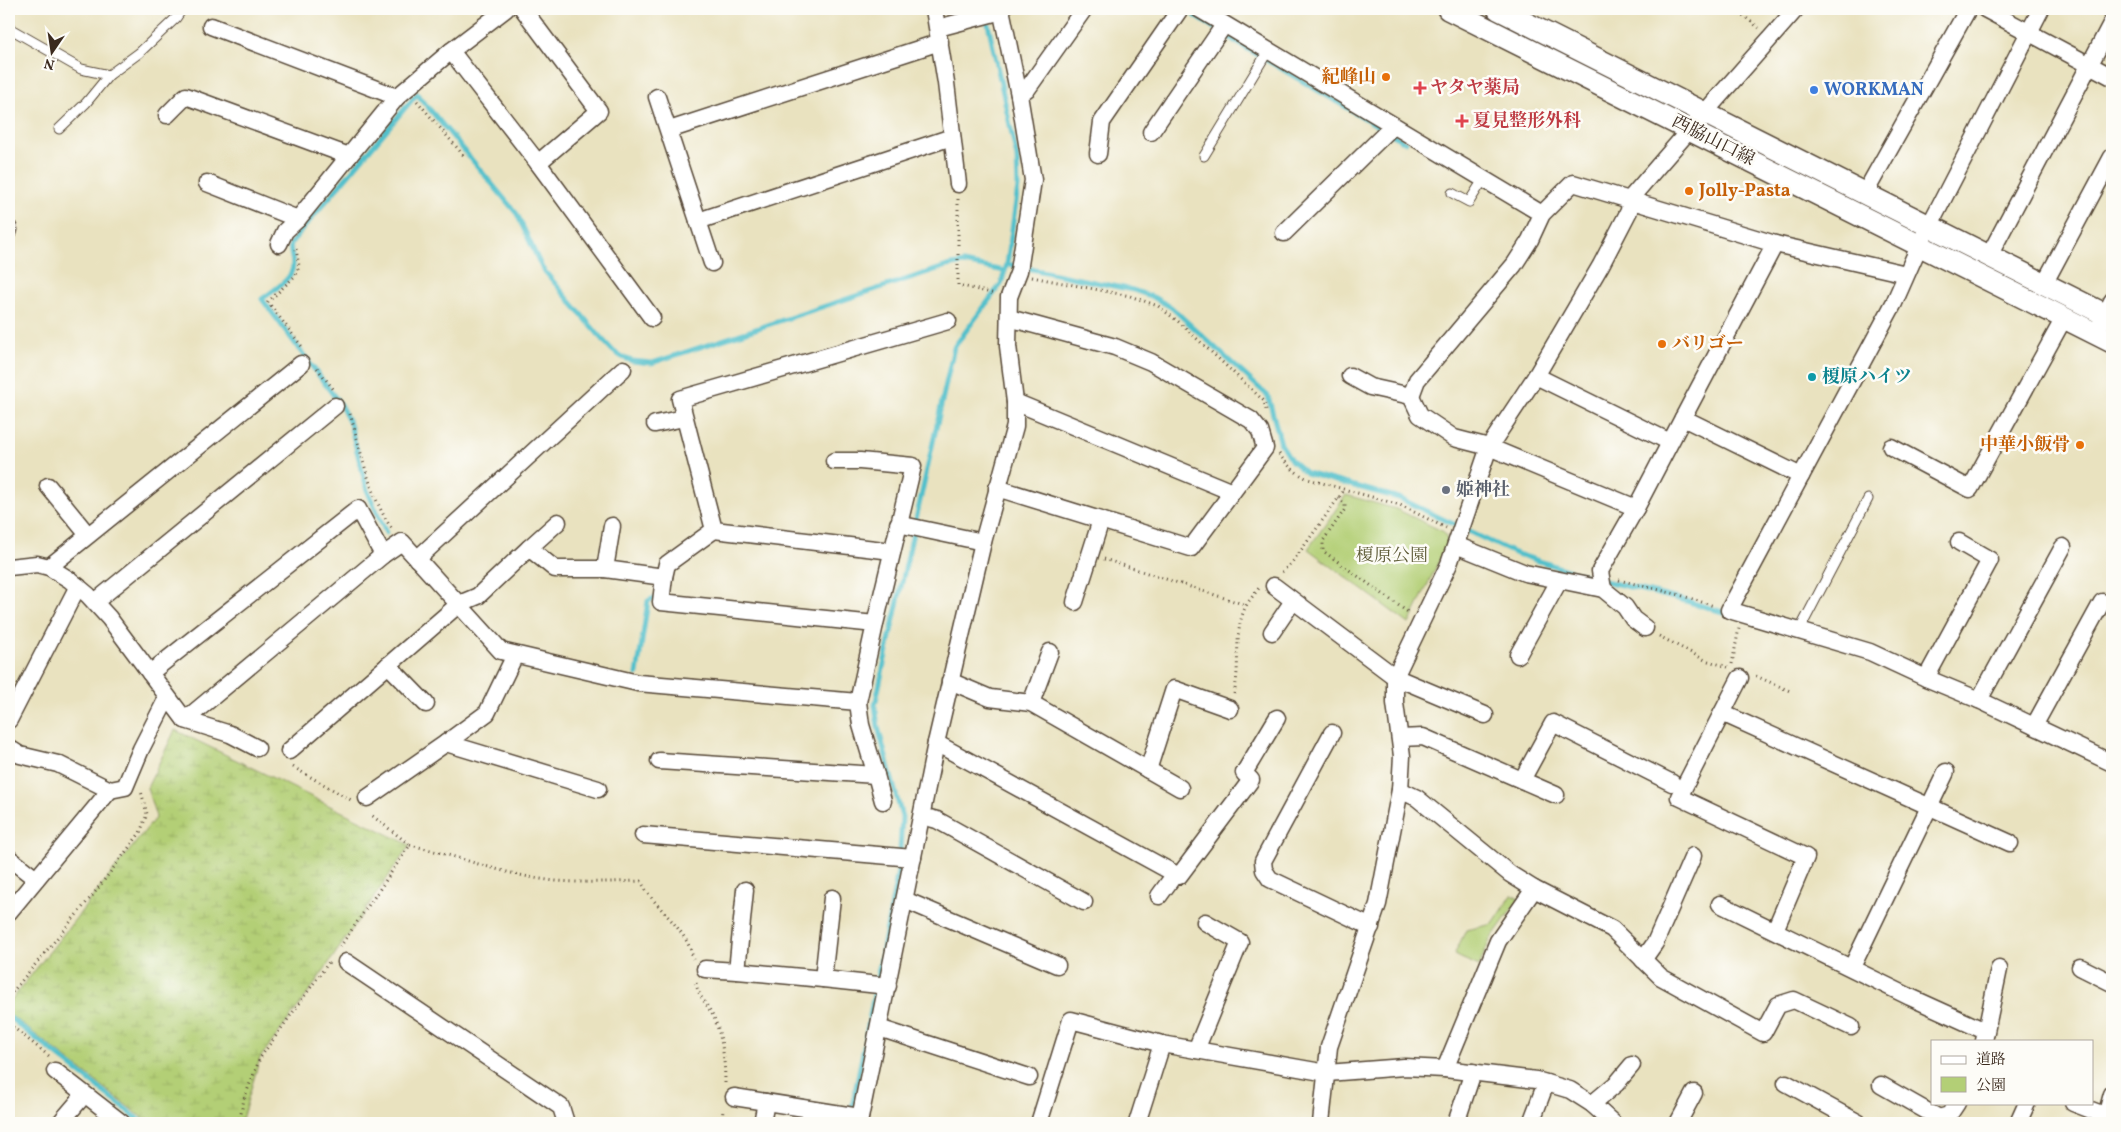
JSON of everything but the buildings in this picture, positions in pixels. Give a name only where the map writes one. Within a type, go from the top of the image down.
[{"type":"street","points":[[280,244],[285,231],[298,218],[397,97],[451,51],[506,9]]},
{"type":"street","points":[[523,9],[598,110],[538,163]]},
{"type":"street","points":[[934,9],[958,184]]},
{"type":"street","points":[[1019,95],[1028,88],[1084,9]]},
{"type":"street","points":[[1199,9],[1221,30],[1264,57],[1320,88],[1388,131],[1480,185],[1542,214]]},
{"type":"street","name":"西脇山口線","points":[[1448,9],[1920,244],[2104,338]]},
{"type":"street","name":"西脇山口線","points":[[1498,9],[1706,112],[2044,284],[2110,311]]},
{"type":"street","points":[[1320,1123],[1329,1046],[1378,904],[1400,790],[1402,756],[1395,703],[1395,677],[1460,534],[1489,447],[1536,376],[1601,265],[1629,211],[1630,199],[1689,129],[1796,9]]},
{"type":"street","points":[[1865,193],[1968,9]]},
{"type":"street","points":[[1985,9],[2112,77]]},
{"type":"street","points":[[2041,9],[1929,225],[1894,303],[1730,610],[1870,652],[2111,759]]},
{"type":"street","points":[[669,130],[939,35],[975,18],[1001,10],[1019,95],[1033,180],[1020,266],[1009,297],[1008,346],[1015,402],[1015,426],[982,542],[936,743],[860,1120],[841,1113],[728,1098]]},
{"type":"street","points":[[1098,154],[1102,122],[1179,10]]},
{"type":"street","points":[[1989,256],[2112,22]]},
{"type":"street","points":[[211,26],[397,97]]},
{"type":"street","points":[[1151,132],[1221,30]]},
{"type":"street","points":[[451,51],[538,163],[652,318]]},
{"type":"street","points":[[167,115],[186,96],[349,156]]},
{"type":"street","points":[[657,97],[712,264]]},
{"type":"street","points":[[1284,233],[1388,131]]},
{"type":"street","points":[[698,220],[952,137]]},
{"type":"street","points":[[2044,284],[2112,157]]},
{"type":"street","points":[[208,183],[298,218]]},
{"type":"street","points":[[1636,508],[1489,447],[1454,438],[1420,415],[1411,396],[1417,380],[1514,265],[1530,240],[1542,214],[1573,183],[1774,244],[1906,274]]},
{"type":"street","points":[[1645,628],[1633,619],[1625,607],[1602,582],[1600,571],[1636,508],[1774,244]]},
{"type":"street","points":[[2104,338],[2110,311]]},
{"type":"street","points":[[998,488],[1191,548],[1265,448],[1260,431],[1251,420],[1151,362],[1115,347],[1009,318]]},
{"type":"street","points":[[1891,447],[1970,489],[2064,318]]},
{"type":"street","points":[[714,530],[680,400],[948,321]]},
{"type":"street","points":[[49,567],[307,360]]},
{"type":"street","points":[[417,559],[623,369]]},
{"type":"street","points":[[1350,376],[1370,387],[1411,396]]},
{"type":"street","points":[[1536,376],[1670,442]]},
{"type":"street","points":[[95,602],[340,402]]},
{"type":"street","points":[[1015,402],[1232,492]]},
{"type":"street","points":[[655,424],[684,418]]},
{"type":"street","points":[[1682,418],[1801,476]]},
{"type":"street","points":[[834,461],[860,461],[913,466],[858,702],[861,726],[883,801]]},
{"type":"street","points":[[48,486],[88,535]]},
{"type":"street","points":[[150,673],[358,509],[383,555]]},
{"type":"street","points":[[1076,602],[1101,520]]},
{"type":"street","points":[[287,757],[388,665],[459,604],[478,596],[558,522]]},
{"type":"street","points":[[898,524],[982,542]]},
{"type":"street","points":[[605,569],[612,526]]},
{"type":"street","points":[[875,624],[661,602],[664,577],[668,564],[714,530],[892,551]]},
{"type":"street","points":[[1460,534],[1525,573],[1559,581],[1602,582]]},
{"type":"street","points":[[185,720],[383,555],[402,542],[501,651],[638,683],[858,702]]},
{"type":"street","points":[[1926,678],[1990,560],[1959,542]]},
{"type":"street","points":[[1979,700],[2064,547]]},
{"type":"street","points":[[529,548],[555,569],[605,569],[664,577]]},
{"type":"street","points":[[9,566],[37,564],[49,567],[78,586],[109,618],[185,720],[230,734],[257,748]]},
{"type":"street","points":[[1518,655],[1559,581]]},
{"type":"street","points":[[9,720],[78,586]]},
{"type":"street","points":[[1274,586],[1395,677],[1486,715]]},
{"type":"street","points":[[1272,632],[1294,601]]},
{"type":"street","points":[[2034,726],[2102,602]]},
{"type":"street","points":[[1031,703],[1050,652]]},
{"type":"street","points":[[362,803],[487,713],[515,655]]},
{"type":"street","points":[[388,665],[426,704]]},
{"type":"street","points":[[1748,677],[1722,713],[1679,797],[1806,857],[1775,930]]},
{"type":"street","points":[[950,681],[990,698],[1031,703],[1180,788]]},
{"type":"street","points":[[1148,770],[1174,689],[1230,709]]},
{"type":"street","points":[[9,748],[20,755],[58,764],[110,790],[125,787],[141,749],[167,698]]},
{"type":"street","points":[[1722,713],[1928,807],[2010,842]]},
{"type":"street","points":[[936,743],[1179,876],[1251,780],[1244,773],[1277,718]]},
{"type":"street","points":[[1522,780],[1553,723],[1672,783]]},
{"type":"street","points":[[1332,734],[1263,861],[1264,870],[1270,879],[1371,927]]},
{"type":"street","points":[[1400,738],[1423,737],[1556,795]]},
{"type":"street","points":[[446,743],[598,790]]},
{"type":"street","points":[[659,761],[876,774]]},
{"type":"street","points":[[1852,968],[1946,772]]},
{"type":"street","points":[[9,912],[110,790]]},
{"type":"street","points":[[1400,790],[1417,798],[1510,874],[1534,890],[1612,929],[1660,977],[1763,1033],[1778,1005],[1794,1000],[1851,1027]]},
{"type":"street","points":[[922,816],[936,820],[1084,902]]},
{"type":"street","points":[[643,835],[913,858]]},
{"type":"street","points":[[1643,960],[1655,943],[1693,856]]},
{"type":"street","points":[[9,858],[36,879]]},
{"type":"street","points":[[1159,896],[1175,874]]},
{"type":"street","points":[[737,971],[746,890]]},
{"type":"street","points":[[1445,1068],[1498,941],[1534,890]]},
{"type":"street","points":[[822,979],[832,898]]},
{"type":"street","points":[[905,900],[1057,965]]},
{"type":"street","points":[[1720,904],[1852,968],[1984,1036],[2000,969]]},
{"type":"street","points":[[1196,1050],[1240,942],[1206,922]]},
{"type":"street","points":[[337,959],[561,1107],[566,1123]]},
{"type":"street","points":[[2080,967],[2112,983]]},
{"type":"street","points":[[698,970],[737,971],[888,986]]},
{"type":"street","points":[[1039,1123],[1071,1020],[1162,1044],[1327,1073],[1404,1067],[1445,1068],[1546,1083],[1570,1090],[1592,1104],[1613,1123]]},
{"type":"street","points":[[879,1028],[1029,1077]]},
{"type":"street","points":[[1136,1123],[1162,1044]]},
{"type":"street","points":[[1592,1104],[1616,1083],[1632,1065]]},
{"type":"street","points":[[55,1071],[122,1123]]},
{"type":"street","points":[[1456,1123],[1472,1072]]},
{"type":"street","points":[[1531,1123],[1546,1083]]},
{"type":"street","points":[[1786,1083],[1860,1123]]},
{"type":"street","points":[[1881,1085],[1938,1120],[1949,1115],[1956,1104]]},
{"type":"street","points":[[1678,1123],[1694,1093]]},
{"type":"street","points":[[2076,1104],[2103,1118],[2112,1094]]},
{"type":"street","points":[[60,1123],[84,1095]]},
{"type":"street","points":[[762,1123],[766,1102]]},
{"type":"street","points":[[2018,1123],[2026,1104]]},
{"type":"lane","points":[[58,129],[86,103],[109,74],[140,52],[176,18],[182,9]]},
{"type":"lane","points":[[9,28],[81,69],[109,74]]},
{"type":"lane","points":[[1204,156],[1264,57]]},
{"type":"lane","points":[[1452,193],[1469,202],[1480,185]]},
{"type":"lane","points":[[1799,631],[1868,499]]},
{"type":"path","points":[[1735,9],[1771,38]]},
{"type":"path","points":[[411,108],[417,101],[465,157]]},
{"type":"path","points":[[958,184],[958,285],[987,292]]},
{"type":"path","points":[[298,241],[296,249],[298,266],[296,275],[268,302],[307,360],[340,402],[386,520],[402,542]]},
{"type":"path","points":[[1339,498],[1345,504],[1345,509],[1323,541],[1323,551],[1411,615]]},
{"type":"path","points":[[1090,555],[1246,606]]},
{"type":"path","points":[[1602,582],[1680,595],[1730,610]]},
{"type":"path","points":[[1645,628],[1705,660],[1731,668],[1740,624]]},
{"type":"path","points":[[1748,677],[1790,690]]},
{"type":"path","points":[[287,757],[362,803],[410,845],[512,873],[555,881],[641,881],[654,902],[690,947],[698,970],[696,986],[715,1020],[721,1038],[728,1098],[722,1123]]},
{"type":"path","points":[[9,996],[92,896],[140,833],[147,814],[141,794],[142,786]]},
{"type":"path","points":[[239,1123],[244,1099],[260,1058],[337,959],[410,845]]},
{"type":"green space","name":"榎原公園","points":[[1346,495],[1396,509],[1444,532],[1448,542],[1409,624],[1308,549]]},
{"type":"green space","points":[[175,730],[410,845],[309,992],[260,1058],[241,1123],[149,1123],[9,1014],[9,1003],[156,817],[147,788]]},
{"type":"green space","points":[[1512,895],[1519,899],[1490,940],[1479,966],[1454,955],[1466,930],[1493,924]]},
{"type":"waterway","points":[[1184,9],[1405,142]]},
{"type":"waterway","points":[[851,1113],[899,866],[902,817],[878,727],[875,705],[954,347],[1001,284],[1007,264],[1018,187],[1017,158],[987,19]]},
{"type":"waterway","points":[[386,533],[367,490],[350,424],[340,404],[262,299],[290,276],[293,265],[290,249],[291,243],[417,94],[517,214],[542,268],[613,351],[632,361],[652,363],[947,266],[963,263],[1005,271]]},
{"type":"waterway","points":[[1007,264],[1133,290],[1153,297],[1171,307],[1268,396],[1281,444],[1291,460],[1306,473],[1399,498],[1514,553],[1589,577],[1726,613]]},
{"type":"waterway","points":[[637,674],[648,601],[654,598]]},
{"type":"waterway","points":[[9,1017],[143,1123]]},
{"type":"place","name":"紀峰山","points":[[1386,77]]},
{"type":"place","name":"ヤタヤ薬局","points":[[1420,88]]},
{"type":"place","name":"WORKMAN","points":[[1814,90]]},
{"type":"place","name":"夏見整形外科","points":[[1462,121]]},
{"type":"place","name":"Jolly-Pasta","points":[[1689,191]]},
{"type":"place","name":"バリゴー","points":[[1662,344]]},
{"type":"place","name":"榎原ハイツ","points":[[1812,377]]},
{"type":"place","name":"中華小飯骨","points":[[2080,445]]},
{"type":"place","name":"姫神社","points":[[1446,490]]}]
